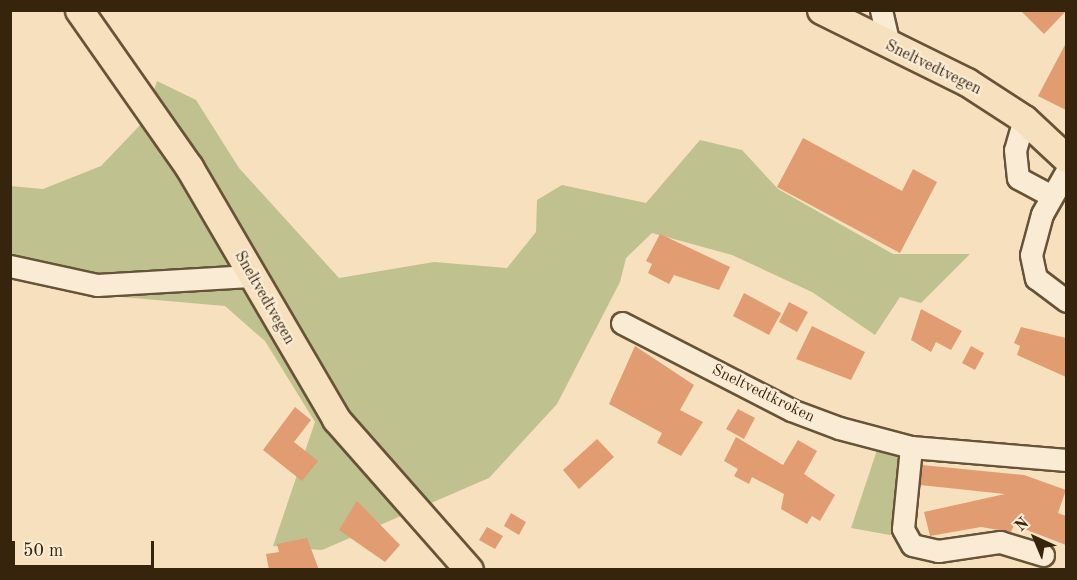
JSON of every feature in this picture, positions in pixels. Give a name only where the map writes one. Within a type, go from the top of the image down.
[{"type":"main road","name":"Sneltvedtvegen","points":[[79,10],[143,95],[347,434],[469,570]]},
{"type":"main road","name":"Sneltvedtvegen","points":[[821,10],[889,46],[967,82],[1024,119],[1066,158]]},
{"type":"street","points":[[880,10],[889,46]]},
{"type":"street","points":[[1024,119],[1015,150],[1018,178],[1050,195]]},
{"type":"street","points":[[1066,172],[1050,195],[1033,243],[1032,271],[1066,301]]},
{"type":"street","points":[[10,266],[97,285],[250,276]]},
{"type":"street","name":"Sneltvedtkroken","points":[[622,323],[807,417],[911,447],[1066,460]]},
{"type":"street","points":[[911,447],[903,529],[912,545],[938,551],[1000,542],[1043,555]]},
{"type":"green space","points":[[157,81],[196,100],[239,168],[339,278],[434,262],[507,268],[536,232],[537,200],[562,185],[646,203],[700,140],[742,150],[778,189],[893,254],[970,254],[921,303],[900,297],[875,335],[812,292],[732,255],[652,233],[626,258],[620,282],[557,404],[489,478],[322,550],[273,546],[315,422],[265,341],[225,306],[76,293],[11,275],[10,186],[43,189],[101,166],[144,121]]},
{"type":"green space","points":[[881,438],[913,444],[911,518],[890,535],[851,528]]},
{"type":"building","points":[[1020,10],[1066,10],[1066,11],[1044,34]]},
{"type":"building","points":[[1066,43],[1066,110],[1038,96]]},
{"type":"building","points":[[803,138],[902,191],[913,169],[937,182],[900,253],[777,187]]},
{"type":"building","points":[[660,234],[730,267],[719,290],[674,275],[669,284],[648,273],[652,264],[646,261]]},
{"type":"building","points":[[744,293],[781,313],[769,335],[733,316]]},
{"type":"building","points":[[789,302],[808,312],[797,332],[779,322]]},
{"type":"building","points":[[921,309],[962,331],[951,350],[936,342],[931,352],[911,340]]},
{"type":"building","points":[[812,326],[865,352],[851,380],[796,359]]},
{"type":"building","points":[[1021,327],[1066,338],[1066,377],[1017,355],[1020,346],[1014,343]]},
{"type":"building","points":[[635,346],[694,385],[680,410],[703,422],[681,456],[657,443],[662,433],[609,404]]},
{"type":"building","points":[[971,346],[984,353],[975,370],[962,363]]},
{"type":"building","points":[[295,407],[311,420],[294,442],[318,461],[302,481],[263,450]]},
{"type":"building","points":[[738,409],[755,418],[744,439],[726,429]]},
{"type":"building","points":[[736,437],[783,465],[798,440],[817,451],[804,474],[835,495],[820,521],[812,516],[807,524],[781,509],[784,494],[752,477],[749,484],[734,476],[738,469],[724,461]]},
{"type":"building","points":[[597,439],[614,457],[579,489],[563,470]]},
{"type":"building","points":[[922,465],[1024,475],[1066,490],[1058,513],[1066,516],[1066,545],[1014,525],[1011,532],[981,527],[930,536],[924,512],[1005,494],[920,485]]},
{"type":"building","points":[[357,501],[400,545],[385,562],[339,530]]},
{"type":"building","points":[[511,513],[526,522],[519,535],[504,526]]},
{"type":"building","points":[[487,527],[503,536],[495,549],[479,540]]},
{"type":"building","points":[[307,538],[319,570],[269,570],[266,554],[279,552],[277,544]]}]
